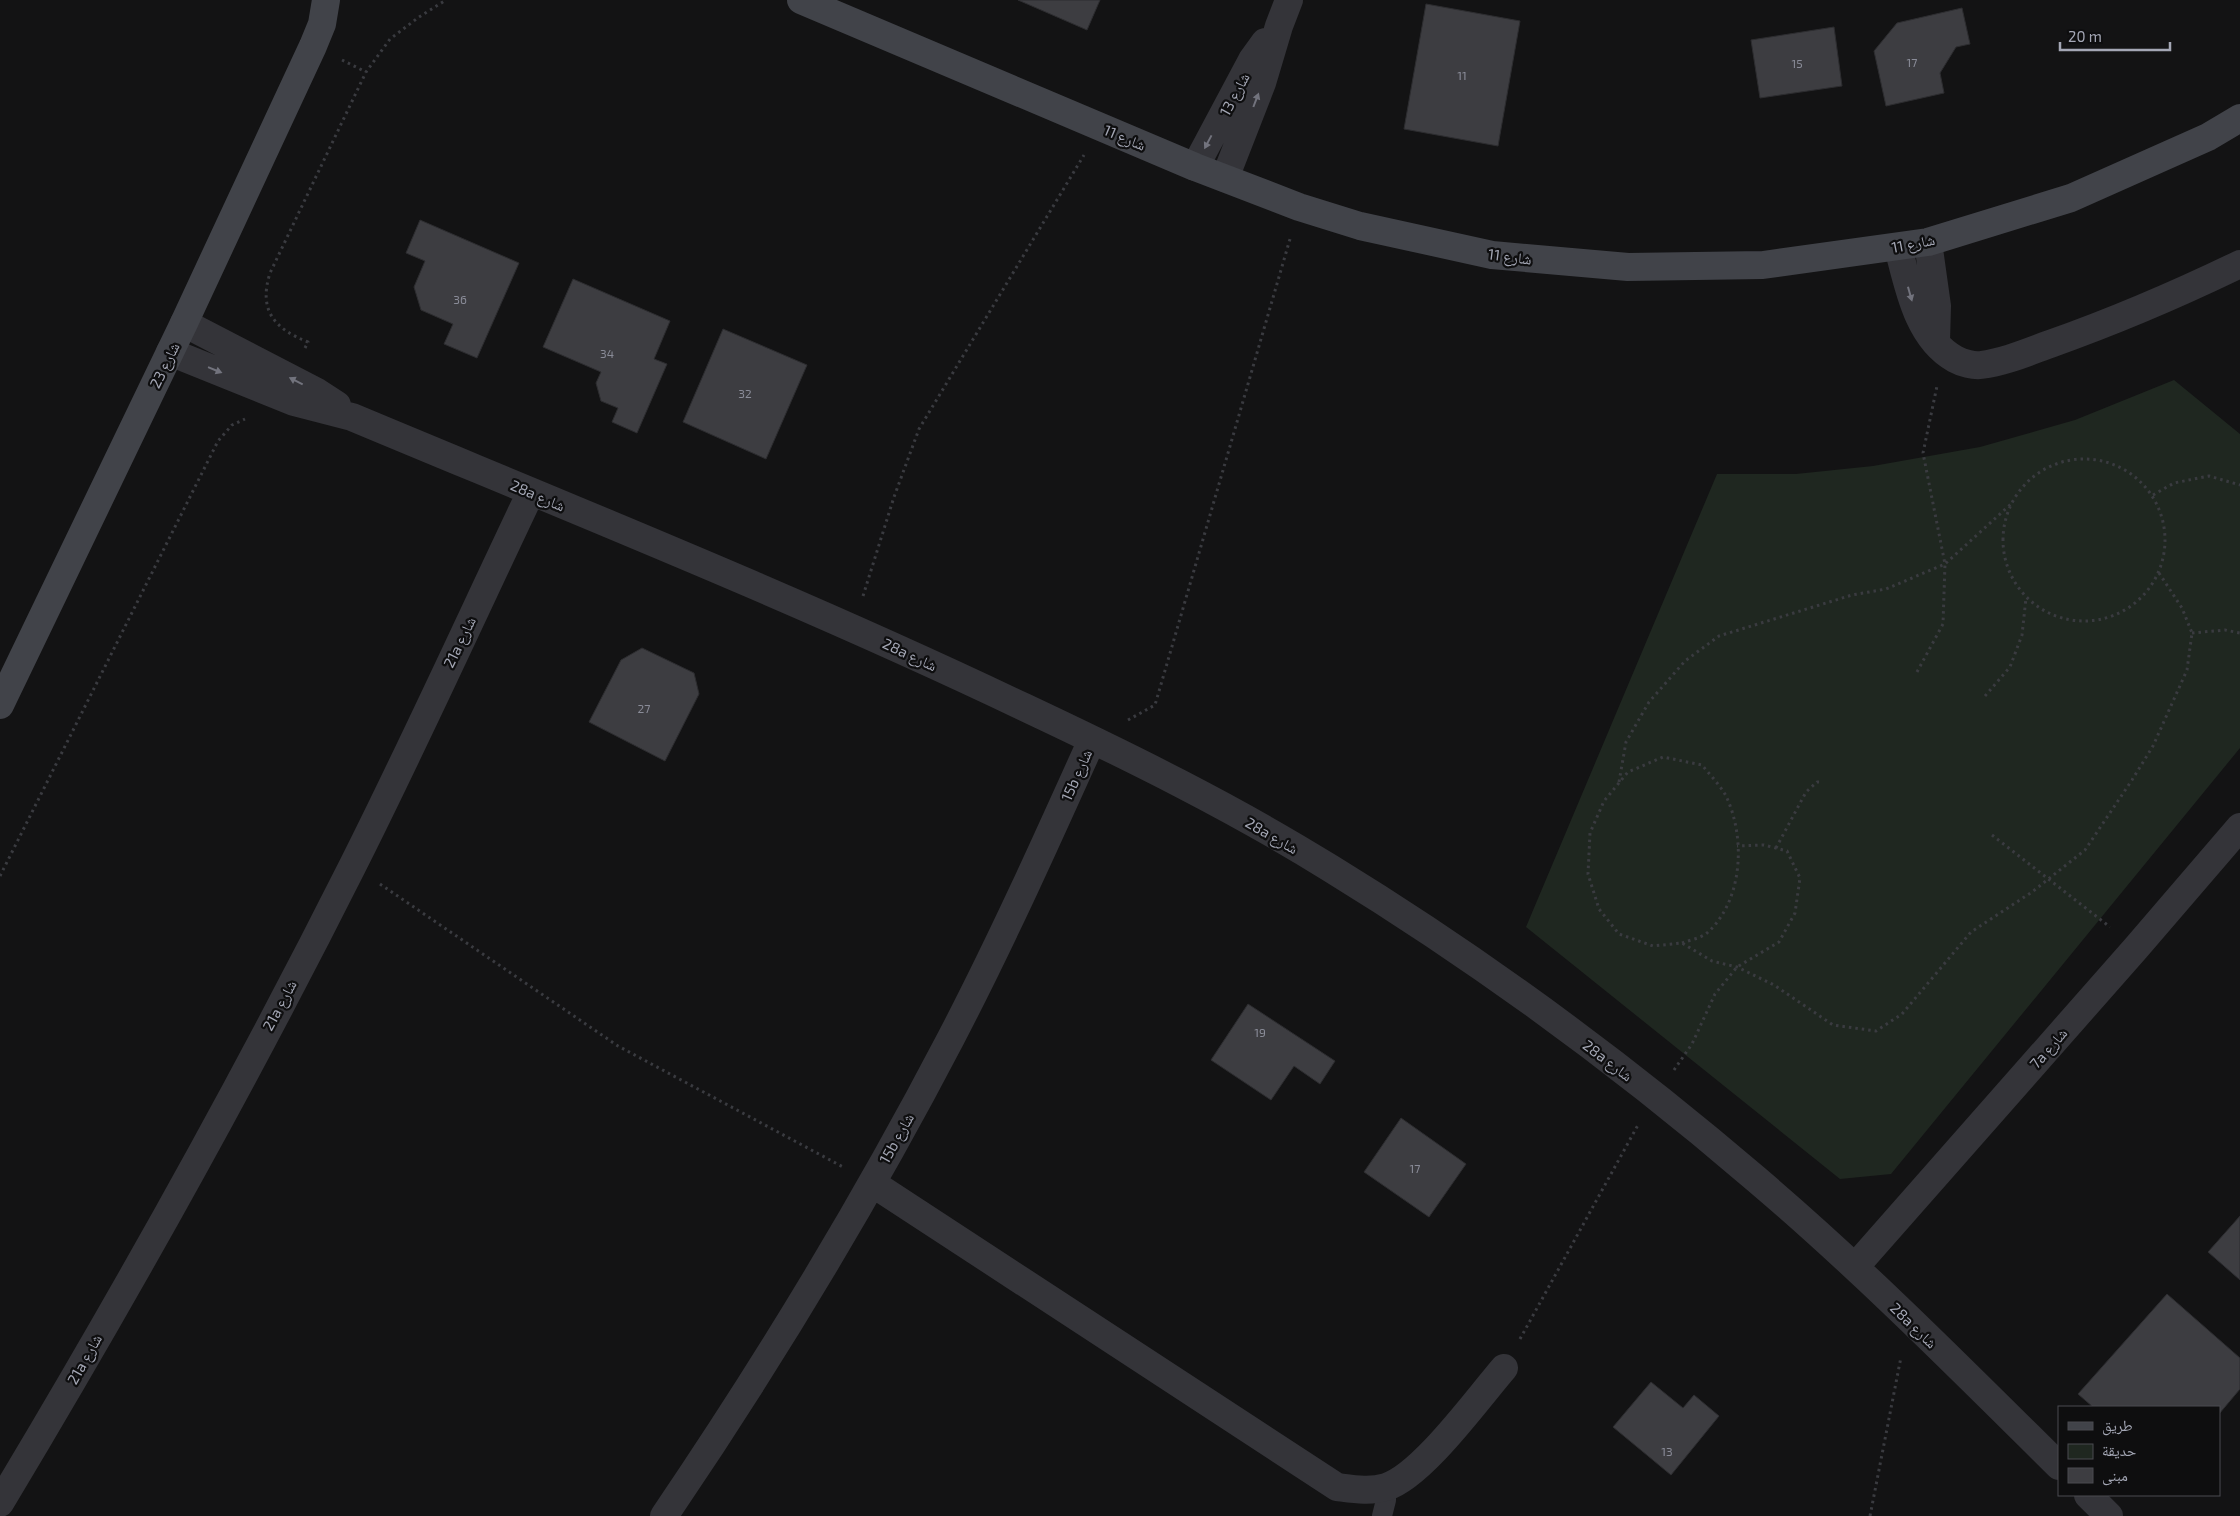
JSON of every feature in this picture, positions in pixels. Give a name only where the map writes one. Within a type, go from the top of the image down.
[{"type":"street","name":"شارع 23","points":[[0,705],[184,323],[324,12],[341,0]]},
{"type":"street","name":"شارع 11","points":[[801,0],[1195,167],[1299,206],[1360,226],[1492,255],[1628,267],[1763,265],[1928,242],[2071,198],[2208,137],[2240,118]]},
{"type":"street","name":"شارع 13","points":[[1225,178],[1262,83],[1278,26],[1289,0]]},
{"type":"street","name":"شارع 13","points":[[1195,167],[1252,60],[1278,26]]},
{"type":"street","points":[[1928,242],[1937,306],[1940,346]]},
{"type":"street","points":[[1898,247],[1916,312],[1940,346],[1957,360],[1979,365],[2001,361],[2096,328],[2188,290],[2240,264]]},
{"type":"street","name":"28a شارع","points":[[184,323],[287,388]]},
{"type":"street","name":"28a شارع","points":[[170,352],[328,399],[352,417],[853,628],[1092,740],[1211,800],[1319,861],[1440,938],[1549,1015],[1655,1096],[1757,1179],[1855,1267],[2058,1465]]},
{"type":"street","name":"21a شارع","points":[[0,1503],[44,1430],[202,1150],[353,865],[531,492]]},
{"type":"street","name":"15b شارع","points":[[664,1516],[785,1328],[872,1183],[955,1030],[1024,891],[1092,740]]},
{"type":"street","name":"7a شارع","points":[[1855,1267],[2240,827]]},
{"type":"street","points":[[872,1183],[1337,1487],[1361,1490],[1386,1487],[1408,1476],[1427,1459],[1504,1368]]},
{"type":"street","points":[[2089,1496],[2109,1516]]},
{"type":"lane","points":[[1382,1516],[1386,1500],[1386,1487]]},
{"type":"path","points":[[0,876],[218,440],[232,425],[243,420],[254,417],[271,420],[308,342],[287,334],[276,324],[269,311],[266,297],[270,274],[366,72],[390,39],[446,0]]},
{"type":"path","points":[[853,628],[894,497],[919,429],[1101,126]]},
{"type":"path","points":[[1092,740],[1155,704],[1299,206]]},
{"type":"path","points":[[1917,672],[1943,624],[1945,564],[1923,453],[1940,346]]},
{"type":"path","points":[[1619,783],[1626,742],[1650,702],[1684,661],[1719,636],[1852,594],[1886,589],[1945,564],[2011,504],[2028,481],[2052,465],[2080,458],[2108,462],[2133,474],[2153,495],[2164,519],[2166,546],[2159,573],[2145,596],[2124,612],[2099,621],[2073,622],[2048,614],[2026,598],[2012,578],[2004,553],[2004,528],[2011,504]]},
{"type":"path","points":[[2153,495],[2174,483],[2209,476],[2240,485]]},
{"type":"path","points":[[1682,943],[1712,961],[1737,967],[1774,985],[1833,1025],[1876,1031],[1902,1014],[1971,932],[2050,879],[2085,850],[2152,746],[2187,670],[2192,633],[2182,608],[2159,573]]},
{"type":"path","points":[[1985,696],[2010,667],[2022,635],[2026,598]]},
{"type":"path","points":[[2192,633],[2226,630],[2240,633]]},
{"type":"path","points":[[1663,757],[1702,765],[1726,795],[1737,831],[1738,872],[1726,911],[1706,934],[1682,943],[1653,946],[1619,934],[1599,909],[1588,874],[1590,833],[1604,801],[1628,772],[1663,757]]},
{"type":"path","points":[[1776,848],[1806,792],[1817,782],[1824,782]]},
{"type":"path","points":[[1992,835],[2136,948]]},
{"type":"path","points":[[353,865],[618,1046],[872,1183]]},
{"type":"path","points":[[1870,1516],[1908,1319]]},
{"type":"green space","points":[[2174,380],[2240,434],[2240,748],[1891,1174],[1840,1179],[1526,927],[1717,474],[1796,474],[1873,466],[1980,447],[2075,420]]},
{"type":"building","points":[[1018,0],[1100,0],[1087,30]]},
{"type":"building","points":[[1426,4],[1520,21],[1498,146],[1404,129]]},
{"type":"building","points":[[1962,8],[1970,44],[1956,47],[1940,73],[1944,93],[1886,106],[1874,51],[1897,23]]},
{"type":"building","points":[[1834,27],[1842,86],[1760,98],[1751,40]]},
{"type":"building","points":[[420,220],[519,263],[477,358],[444,344],[453,324],[421,310],[414,287],[425,261],[406,253]]},
{"type":"building","points":[[573,279],[670,321],[654,359],[667,364],[637,433],[612,422],[618,408],[601,401],[596,383],[601,372],[543,347]]},
{"type":"building","points":[[723,329],[807,365],[766,459],[683,422]]},
{"type":"building","points":[[642,648],[694,673],[699,694],[665,761],[589,722],[621,660]]},
{"type":"building","points":[[1248,1004],[1335,1061],[1320,1084],[1294,1066],[1271,1100],[1211,1060]]},
{"type":"building","points":[[1401,1118],[1466,1164],[1429,1217],[1364,1172]]},
{"type":"building","points":[[2240,1216],[2240,1280],[2208,1252]]},
{"type":"building","points":[[2167,1294],[2240,1358],[2240,1389],[2220,1413],[2220,1406],[2092,1406],[2078,1394]]},
{"type":"building","points":[[1651,1382],[1683,1408],[1694,1395],[1719,1416],[1671,1475],[1613,1427]]}]
